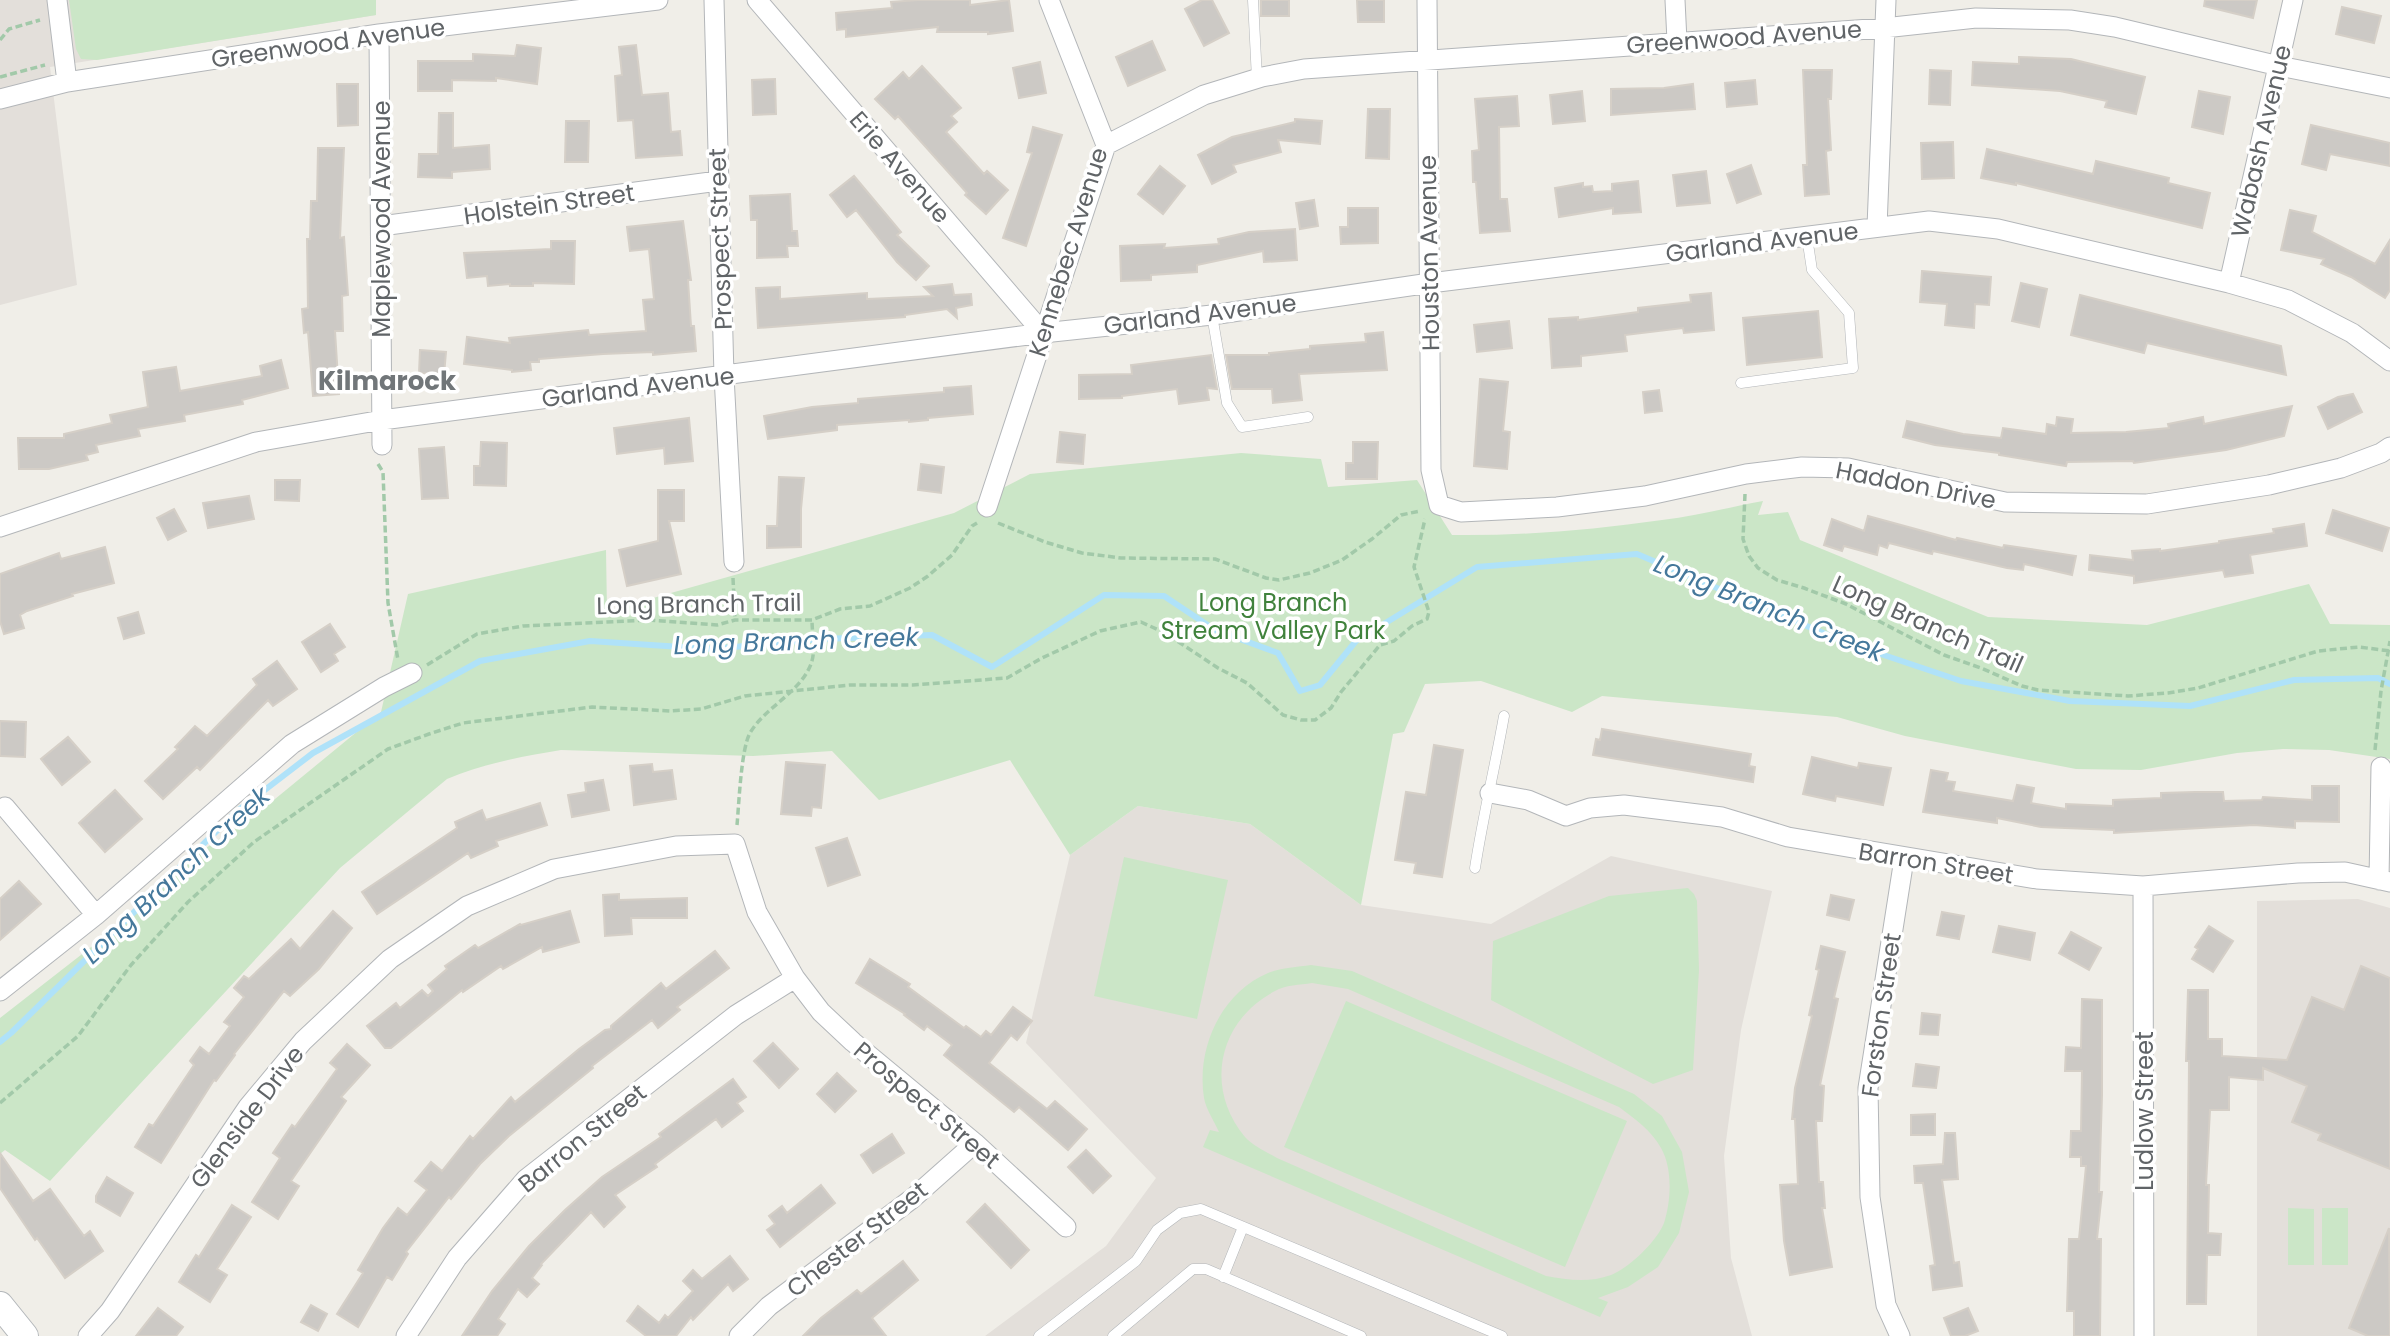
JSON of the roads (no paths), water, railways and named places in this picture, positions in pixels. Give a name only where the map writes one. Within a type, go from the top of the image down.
[{"type":"main road","points":[[0,1305],[25,1336]]},
{"type":"street","name":"Greenwood Avenue","points":[[0,99],[67,82],[379,34],[489,10],[658,0]]},
{"type":"street","name":"Prospect Street","points":[[714,0],[724,376],[734,562]]},
{"type":"street","name":"Erie Avenue","points":[[757,0],[1043,333]]},
{"type":"street","name":"Kennebec Avenue","points":[[987,516],[1043,333],[1107,145],[1049,0]]},
{"type":"street","name":"Houston Avenue","points":[[1427,0],[1432,511]]},
{"type":"street","points":[[1675,0],[1677,41]]},
{"type":"street","points":[[1878,227],[1886,0]]},
{"type":"street","name":"Wabash Avenue","points":[[2229,283],[2293,0]]},
{"type":"street","points":[[58,8],[67,82]]},
{"type":"street","name":"Greenwood Avenue","points":[[1107,145],[1204,95],[1257,79],[1304,69],[1884,28],[1976,18],[2070,20],[2115,26],[2278,66],[2390,88]]},
{"type":"street","name":"Maplewood Avenue","points":[[379,34],[382,421],[379,453]]},
{"type":"street","name":"Holstein Street","points":[[381,226],[718,181]]},
{"type":"street","name":"Garland Avenue","points":[[0,527],[256,442],[382,421],[1043,333],[1212,315],[1430,283],[1929,221],[1998,229],[2229,283],[2288,300],[2352,333],[2390,361]]},
{"type":"street","name":"Haddon Drive","points":[[1432,511],[1557,507],[1645,496],[1746,474],[1802,467],[1848,468],[2006,502],[2147,504],[2269,485],[2341,468],[2390,447]]},
{"type":"street","points":[[0,991],[96,915],[292,744],[384,687],[412,673]]},
{"type":"street","points":[[2381,767],[2385,881]]},
{"type":"street","name":"Barron Street","points":[[1490,793],[1528,800],[1566,816],[1590,808],[1624,805],[1723,817],[1788,838],[2037,879],[2143,886],[2298,873],[2344,872],[2385,881]]},
{"type":"street","points":[[5,807],[96,915]]},
{"type":"street","name":"Glenside Drive","points":[[88,1336],[110,1311],[248,1107],[303,1041],[390,959],[467,906],[554,869],[676,846],[735,844],[757,912],[795,978]]},
{"type":"street","name":"Forston Street","points":[[1900,1336],[1886,1305],[1870,1197],[1868,1088],[1904,859]]},
{"type":"street","name":"Ludlow Street","points":[[2143,886],[2144,1336]]},
{"type":"street","name":"Prospect Street","points":[[795,978],[821,1012],[853,1042],[975,1143],[1066,1227]]},
{"type":"street","name":"Barron Street","points":[[406,1336],[457,1258],[526,1179],[736,1015],[795,978]]},
{"type":"street","name":"Chester Street","points":[[739,1336],[769,1306],[913,1198],[975,1143]]},
{"type":"lane","points":[[1253,0],[1257,79]]},
{"type":"lane","points":[[1741,383],[1853,368],[1849,313],[1812,270],[1807,237]]},
{"type":"lane","points":[[1212,315],[1227,403],[1242,427],[1308,417]]},
{"type":"lane","points":[[1475,867],[1504,716]]},
{"type":"lane","points":[[1040,1336],[1136,1261],[1157,1230],[1180,1213],[1201,1209],[1502,1336]]},
{"type":"lane","points":[[1223,1277],[1243,1227]]},
{"type":"lane","points":[[1113,1336],[1193,1269],[1206,1269],[1361,1336]]},
{"type":"waterway","name":"Long Branch Creek","points":[[0,1042],[236,812],[313,753],[480,661],[590,641],[712,649],[821,639],[932,635],[992,667],[1104,595],[1164,596],[1215,630],[1278,653],[1300,691],[1320,685],[1356,641],[1477,567],[1637,554],[1842,641],[1961,681],[2070,701],[2190,706],[2294,680],[2378,678],[2390,684]]},
{"type":"district","name":"Kilmarock","points":[[387,381]]},
{"type":"park label","name":"Long Branch Stream Valley Park","points":[[1273,616]]}]
